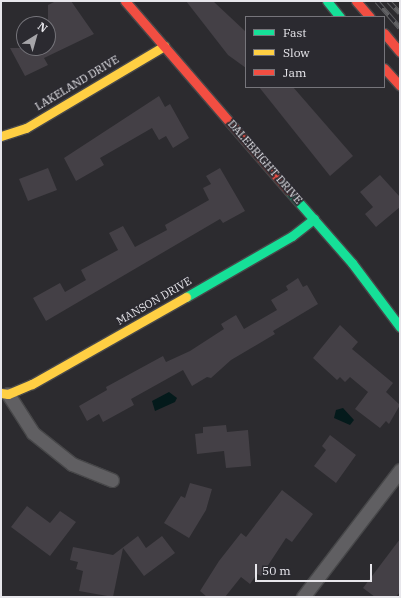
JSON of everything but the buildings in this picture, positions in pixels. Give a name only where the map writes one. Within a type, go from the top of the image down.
[{"type":"street","name":"DALEBRIGHT DRIVE","points":[[124,1],[314,219],[400,327]]},
{"type":"street","points":[[327,1],[339,16]]},
{"type":"street","points":[[356,1],[369,16]]},
{"type":"street","points":[[385,34],[400,52]]},
{"type":"street","name":"LAKELAND DRIVE","points":[[1,136],[26,128],[164,46]]},
{"type":"street","points":[[385,69],[400,86]]},
{"type":"street","name":"MANSON DRIVE","points":[[4,393],[32,384],[285,240],[314,219]]},
{"type":"street","points":[[4,393],[33,433],[72,464],[112,480]]},
{"type":"street","points":[[304,597],[400,470]]},
{"type":"water","points":[[169,392],[177,398],[175,402],[155,411],[152,401]]},
{"type":"water","points":[[343,408],[354,420],[350,425],[334,418],[336,410]]},
{"type":"railway","points":[[377,1],[400,27]]},
{"type":"railway","points":[[389,1],[400,13]]},
{"type":"traffic: fast","points":[[327,1],[339,16]]},
{"type":"traffic: fast","points":[[289,191],[352,263],[400,327]]},
{"type":"traffic: fast","points":[[186,297],[292,236],[314,219]]},
{"type":"traffic: slow","points":[[1,136],[26,128],[164,46]]},
{"type":"traffic: slow","points":[[1,393],[8,394],[32,384],[186,297]]},
{"type":"traffic: jam","points":[[125,1],[289,191]]},
{"type":"traffic: jam","points":[[356,1],[369,16]]},
{"type":"traffic: jam","points":[[385,34],[400,52]]},
{"type":"traffic: jam","points":[[385,69],[400,86]]}]
